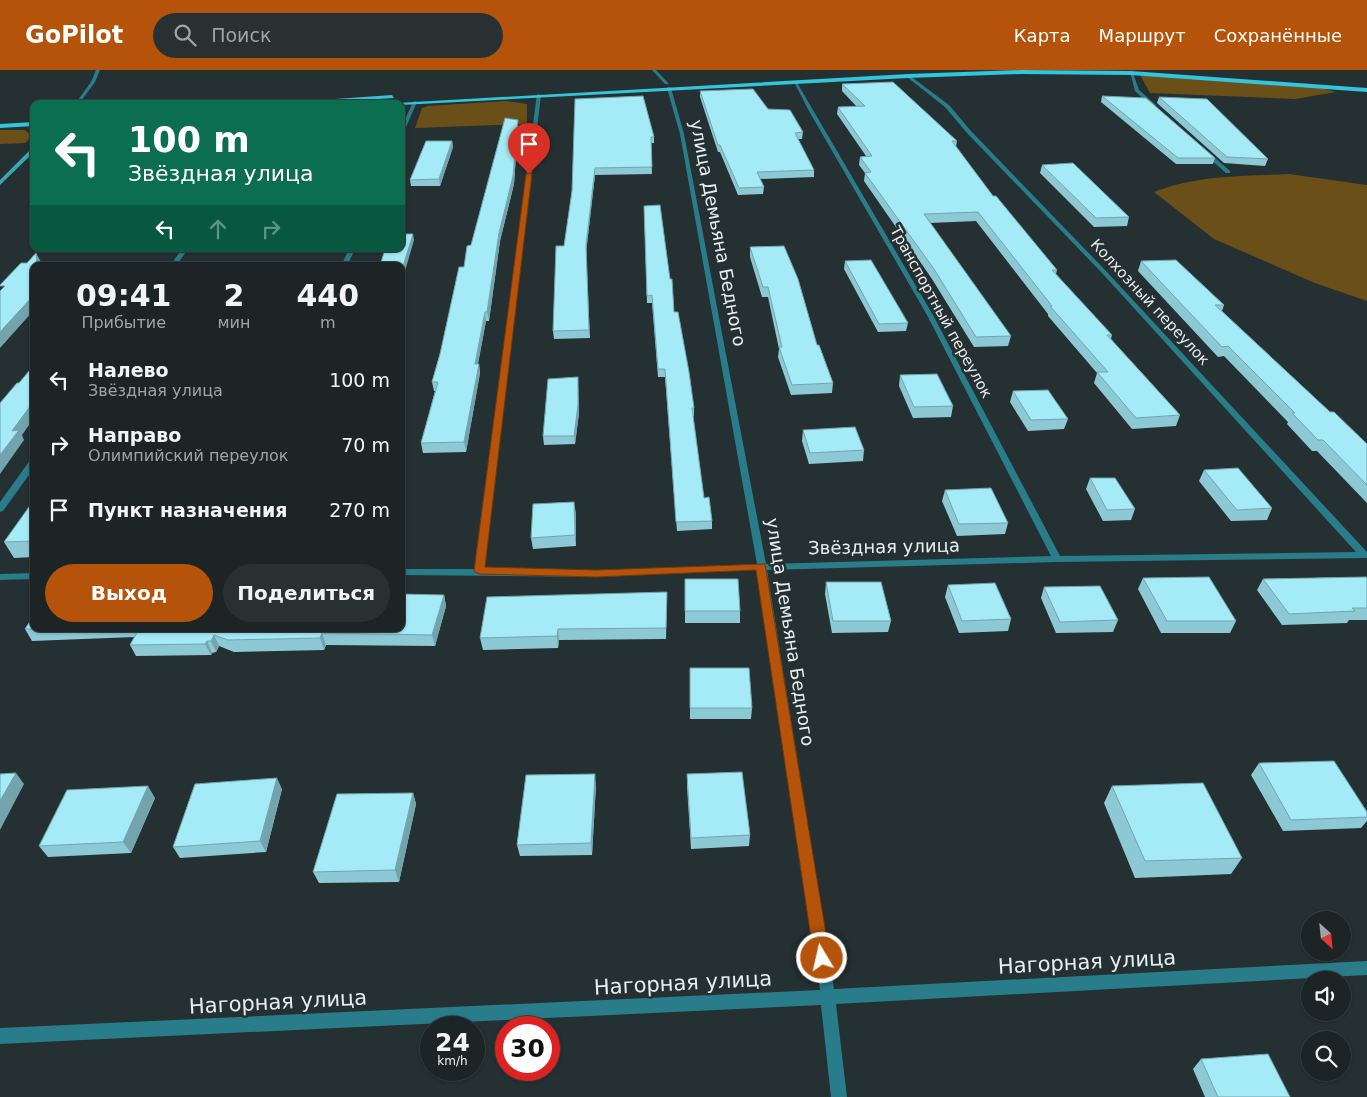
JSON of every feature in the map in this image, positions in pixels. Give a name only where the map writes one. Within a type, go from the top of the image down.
[{"type":"main road","points":[[405,103],[933,70]]},
{"type":"main road","points":[[1151,70],[1367,85]]},
{"type":"main road","points":[[355,100],[1030,72],[1131,73],[1367,90]]},
{"type":"main road","points":[[0,126],[30,124]]},
{"type":"main road","points":[[0,183],[30,153]]},
{"type":"street","points":[[80,100],[93,82],[98,70]]},
{"type":"street","name":"улица Демьяна Бедного","points":[[654,70],[668,86],[682,134],[762,567],[828,997],[839,1097]]},
{"type":"street","points":[[1131,73],[1137,91],[1158,110]]},
{"type":"street","name":"Колхозный переулок","points":[[908,76],[947,106],[969,132],[1104,272],[1366,555]]},
{"type":"street","name":"Транспортный переулок","points":[[796,82],[816,120],[930,315],[1056,559]]},
{"type":"street","points":[[479,571],[539,95]]},
{"type":"street","points":[[405,125],[415,102]]},
{"type":"street","points":[[1200,147],[1228,172]]},
{"type":"street","points":[[0,509],[30,467]]},
{"type":"street","name":"Звёздная улица","points":[[405,572],[479,571],[596,574],[762,567],[1056,559],[1366,555]]},
{"type":"street","points":[[0,577],[30,576]]},
{"type":"street","name":"Нагорная улица","points":[[0,1036],[828,997],[1367,968]]},
{"type":"shaded area","points":[[1140,75],[1312,86],[1336,92],[1295,99],[1150,93]]},
{"type":"shaded area","points":[[506,101],[527,104],[527,124],[415,128],[422,108],[428,106]]},
{"type":"shaded area","points":[[0,130],[25,130],[30,134],[30,138],[25,143],[0,144]]},
{"type":"shaded area","points":[[1289,174],[1367,185],[1367,301],[1315,283],[1214,239],[1154,192],[1170,186],[1204,179]]},
{"type":"building","points":[[893,82],[957,141],[952,141],[993,196],[996,196],[1057,270],[1052,270],[1112,335],[1107,335],[1180,415],[1136,418],[1097,372],[1108,372],[1050,306],[1052,306],[978,212],[924,214],[1011,336],[976,337],[934,269],[865,173],[871,172],[860,157],[872,156],[838,107],[865,106],[842,84]]},
{"type":"building","points":[[753,89],[768,109],[790,110],[803,132],[795,133],[814,170],[757,172],[764,187],[739,188],[720,145],[718,145],[700,91]]},
{"type":"building","points":[[643,96],[654,137],[651,137],[652,167],[595,168],[586,245],[589,330],[553,331],[556,246],[564,246],[572,191],[575,99]]},
{"type":"building","points":[[1102,96],[1146,98],[1215,158],[1178,158]]},
{"type":"building","points":[[1159,97],[1207,99],[1268,159],[1227,157]]},
{"type":"building","points":[[505,118],[518,120],[513,176],[499,233],[487,312],[485,312],[475,364],[479,364],[464,442],[421,443],[438,382],[432,382],[459,267],[464,267],[467,246],[471,245]]},
{"type":"building","points":[[426,141],[452,141],[439,179],[410,180]]},
{"type":"building","points":[[1073,163],[1129,217],[1096,218],[1042,165]]},
{"type":"building","points":[[660,205],[670,279],[672,279],[674,312],[678,312],[689,372],[704,498],[709,497],[712,521],[676,522],[665,369],[658,369],[652,295],[647,296],[644,206]]},
{"type":"building","points":[[405,234],[413,234],[404,262],[381,262],[384,252],[405,252]]},
{"type":"building","points":[[784,246],[798,279],[817,345],[819,345],[833,383],[792,385],[779,347],[782,347],[768,287],[763,287],[750,247]]},
{"type":"building","points":[[36,253],[37,262],[30,262],[30,299],[0,332],[0,291],[5,286],[0,285],[21,263],[27,263]]},
{"type":"building","points":[[871,260],[908,323],[879,324],[845,261]]},
{"type":"building","points":[[1176,260],[1224,305],[1215,305],[1367,444],[1367,485],[1323,440],[1318,440],[1292,413],[1295,413],[1228,346],[1222,347],[1141,261]]},
{"type":"building","points":[[30,370],[30,406],[12,431],[19,430],[0,455],[0,403]]},
{"type":"building","points":[[937,374],[953,406],[914,407],[900,375]]},
{"type":"building","points":[[578,377],[578,405],[574,436],[543,436],[548,379]]},
{"type":"building","points":[[1048,390],[1068,419],[1031,420],[1013,391]]},
{"type":"building","points":[[855,427],[864,450],[810,453],[803,430]]},
{"type":"building","points":[[1238,468],[1272,508],[1237,510],[1204,470]]},
{"type":"building","points":[[1090,478],[1115,478],[1135,509],[1107,510]]},
{"type":"building","points":[[991,488],[1008,523],[959,524],[945,490]]},
{"type":"building","points":[[574,502],[575,535],[531,538],[533,504]]},
{"type":"building","points":[[30,506],[30,541],[4,542]]},
{"type":"building","points":[[1209,577],[1236,621],[1167,621],[1143,578]]},
{"type":"building","points":[[1367,577],[1367,608],[1352,608],[1355,611],[1289,614],[1263,579]]},
{"type":"building","points":[[685,579],[738,579],[740,611],[685,611]]},
{"type":"building","points":[[826,582],[881,582],[891,621],[833,621]]},
{"type":"building","points":[[995,583],[1011,619],[962,621],[948,585]]},
{"type":"building","points":[[1100,586],[1118,620],[1060,622],[1044,587]]},
{"type":"building","points":[[667,592],[666,628],[558,629],[557,636],[480,638],[487,597]]},
{"type":"building","points":[[405,594],[444,595],[432,635],[322,633],[320,638],[228,640],[214,635],[211,641],[207,641],[205,644],[130,645],[137,632],[405,632]]},
{"type":"building","points":[[30,621],[30,629],[25,629]]},
{"type":"building","points":[[690,668],[749,668],[752,708],[690,708]]},
{"type":"building","points":[[1334,761],[1367,812],[1367,817],[1291,820],[1259,763]]},
{"type":"building","points":[[742,772],[750,835],[691,838],[687,774]]},
{"type":"building","points":[[16,773],[0,801],[0,774]]},
{"type":"building","points":[[595,774],[591,843],[517,845],[526,775]]},
{"type":"building","points":[[277,778],[260,841],[173,847],[195,784]]},
{"type":"building","points":[[1203,783],[1242,858],[1145,861],[1112,786]]},
{"type":"building","points":[[148,786],[123,842],[39,846],[67,790]]},
{"type":"building","points":[[413,793],[395,870],[313,872],[337,794]]},
{"type":"building","points":[[1268,1054],[1290,1097],[1218,1097],[1201,1059]]},
{"type":"route","points":[[529,174],[479,571],[596,574],[762,567],[822,958]]}]
